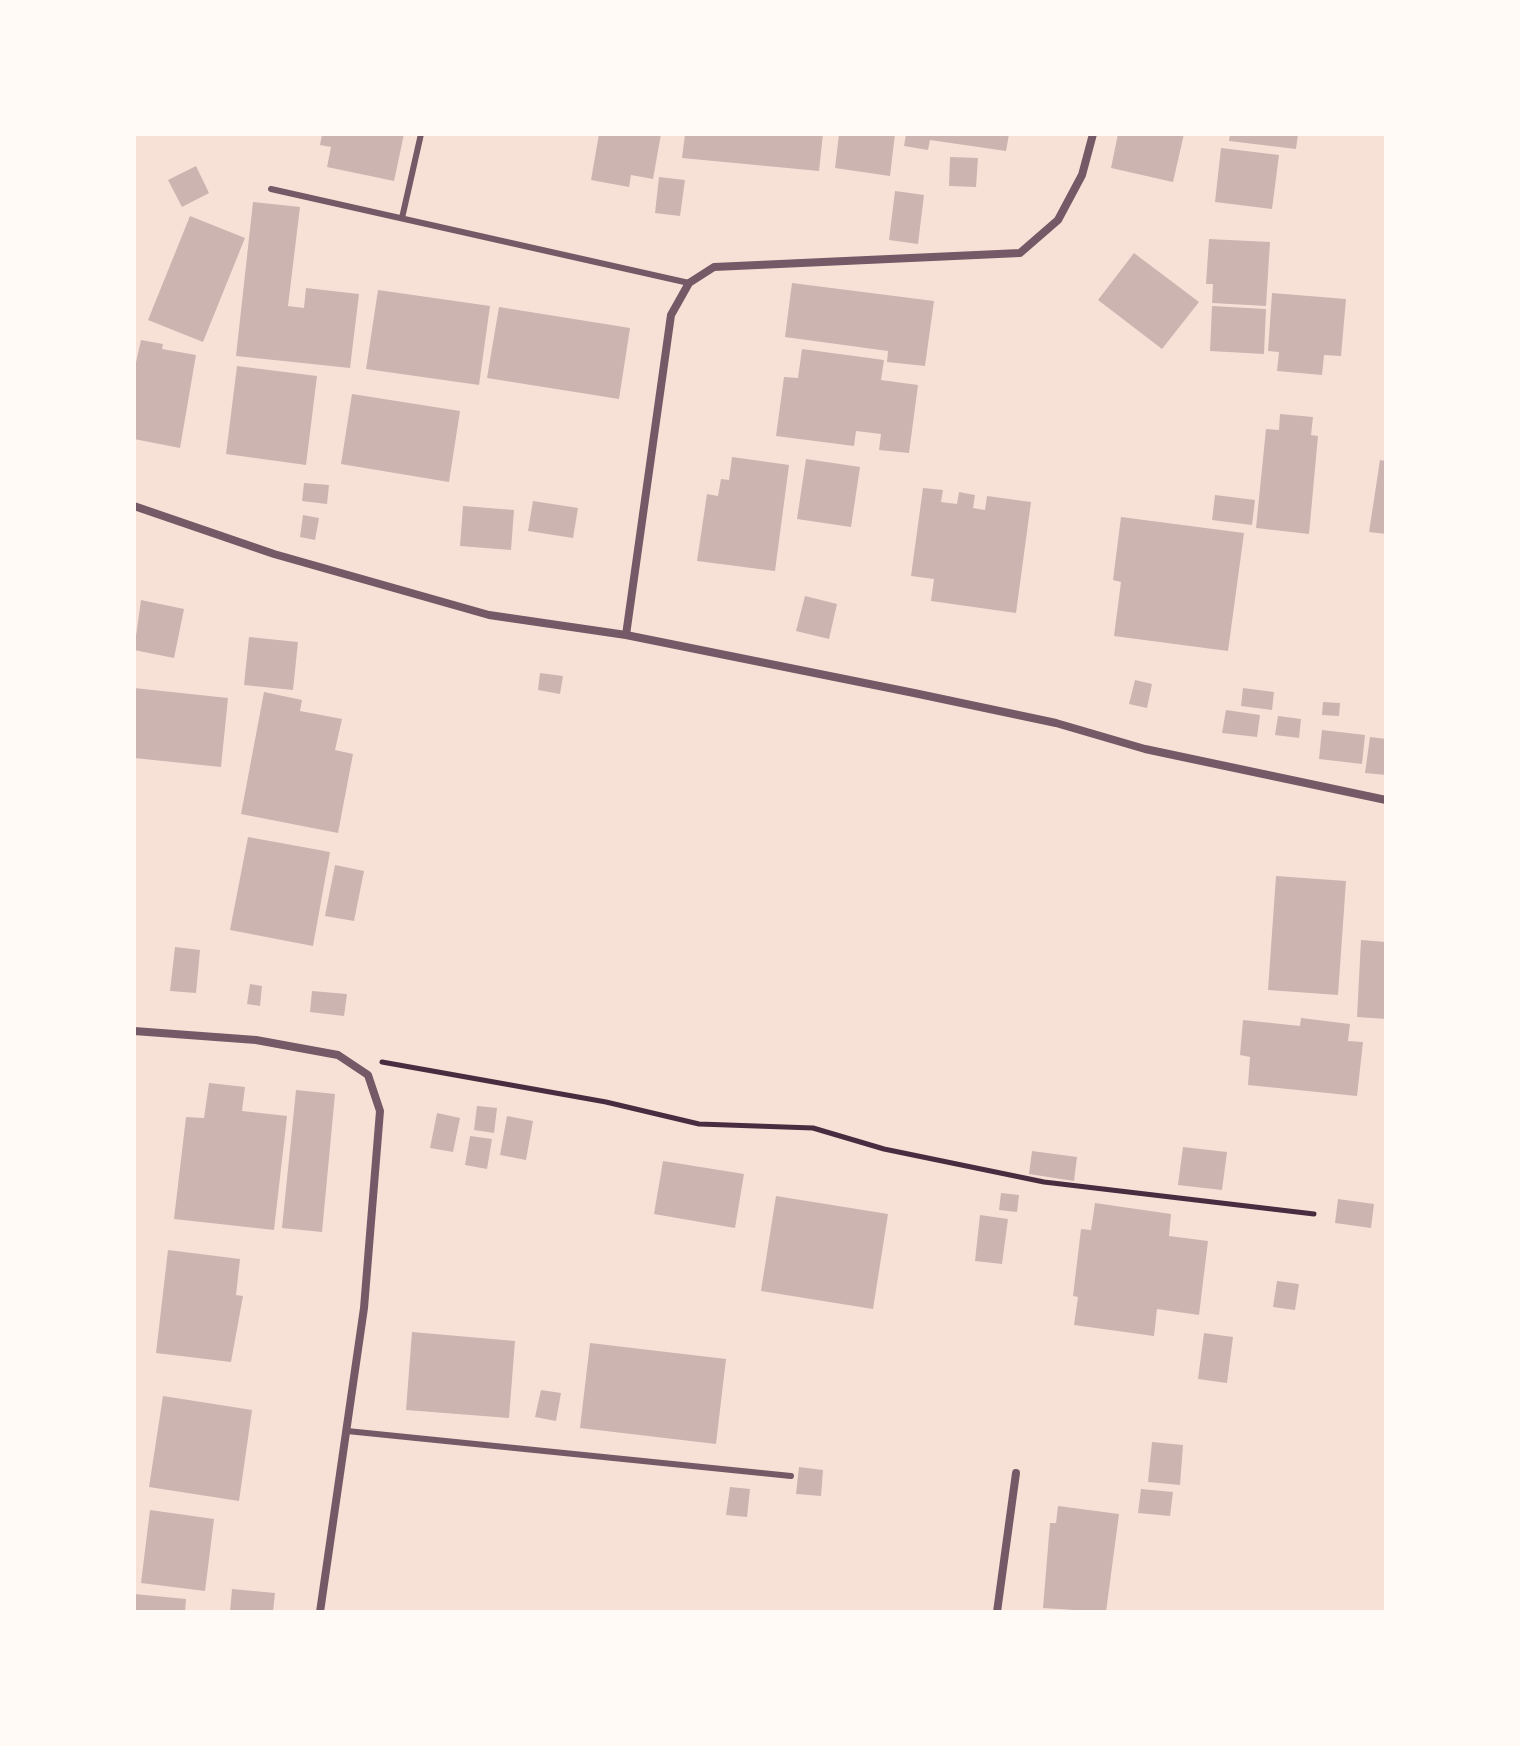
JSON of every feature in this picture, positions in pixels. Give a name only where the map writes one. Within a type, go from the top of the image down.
[{"type":"street","points":[[626,635],[671,315],[689,283],[714,267],[1020,253],[1058,220],[1082,175],[1093,134]]},
{"type":"street","points":[[134,506],[274,554],[489,615],[626,635],[1056,723],[1145,749],[1386,800]]},
{"type":"street","points":[[134,1031],[256,1040],[338,1055],[368,1075],[380,1111],[371,1238],[320,1612]]},
{"type":"street","points":[[997,1612],[1016,1473]]},
{"type":"lane","points":[[402,218],[421,134]]},
{"type":"lane","points":[[271,189],[689,283]]},
{"type":"lane","points":[[347,1431],[791,1476]]},
{"type":"path","points":[[338,1055],[606,1102],[699,1124],[813,1128],[884,1149],[1044,1182],[1314,1214]]},
{"type":"building","points":[[322,134],[404,134],[394,181],[327,167],[331,147],[320,145]]},
{"type":"building","points":[[599,134],[661,134],[653,179],[631,175],[629,187],[591,180]]},
{"type":"building","points":[[685,134],[823,134],[819,171],[682,158]]},
{"type":"building","points":[[839,134],[895,134],[890,176],[835,168]]},
{"type":"building","points":[[906,134],[1009,134],[1006,151],[930,140],[928,150],[904,146]]},
{"type":"building","points":[[1118,134],[1184,134],[1173,182],[1111,168]]},
{"type":"building","points":[[1230,134],[1298,134],[1296,149],[1229,141]]},
{"type":"building","points":[[1221,148],[1279,155],[1272,209],[1215,202]]},
{"type":"building","points":[[950,157],[978,158],[976,187],[949,186]]},
{"type":"building","points":[[196,166],[209,193],[182,207],[168,180]]},
{"type":"building","points":[[659,177],[685,180],[680,216],[655,213]]},
{"type":"building","points":[[895,191],[924,195],[918,244],[889,240]]},
{"type":"building","points":[[253,202],[300,207],[288,306],[304,308],[306,288],[359,294],[350,368],[236,356]]},
{"type":"building","points":[[190,216],[245,238],[203,342],[148,320]]},
{"type":"building","points":[[1209,239],[1270,242],[1266,306],[1212,303],[1213,284],[1206,284]]},
{"type":"building","points":[[1134,253],[1199,302],[1162,349],[1098,300]]},
{"type":"building","points":[[792,283],[934,301],[925,366],[887,362],[888,351],[785,337]]},
{"type":"building","points":[[378,290],[490,306],[479,385],[366,369]]},
{"type":"building","points":[[1272,293],[1346,299],[1341,356],[1324,355],[1322,375],[1277,371],[1279,352],[1268,351]]},
{"type":"building","points":[[1212,306],[1266,309],[1264,354],[1210,351]]},
{"type":"building","points":[[499,307],[630,328],[619,399],[487,378]]},
{"type":"building","points":[[141,340],[163,344],[162,349],[196,355],[180,448],[134,439],[134,371]]},
{"type":"building","points":[[802,349],[884,360],[881,380],[918,385],[909,453],[879,450],[881,434],[856,431],[854,446],[776,436],[784,377],[798,378]]},
{"type":"building","points":[[237,366],[317,376],[306,465],[226,454]]},
{"type":"building","points":[[352,394],[460,411],[449,482],[341,464]]},
{"type":"building","points":[[1280,414],[1313,417],[1311,435],[1318,436],[1309,534],[1256,528],[1266,429],[1279,430]]},
{"type":"building","points":[[732,457],[789,465],[775,571],[697,561],[707,494],[718,496],[721,479],[729,480]]},
{"type":"building","points":[[806,459],[860,467],[851,527],[797,519]]},
{"type":"building","points":[[1380,460],[1386,461],[1386,534],[1369,532]]},
{"type":"building","points":[[304,483],[329,485],[327,504],[302,501]]},
{"type":"building","points":[[923,488],[943,490],[941,502],[957,504],[959,492],[975,495],[973,508],[985,510],[987,496],[1031,502],[1016,613],[931,601],[934,579],[911,576]]},
{"type":"building","points":[[1215,495],[1255,500],[1252,525],[1212,520]]},
{"type":"building","points":[[533,501],[578,508],[573,538],[528,531]]},
{"type":"building","points":[[463,506],[514,510],[511,550],[460,546]]},
{"type":"building","points":[[303,515],[319,518],[315,540],[300,537]]},
{"type":"building","points":[[1121,517],[1244,533],[1228,651],[1114,636],[1121,582],[1113,580]]},
{"type":"building","points":[[805,596],[837,604],[829,639],[796,631]]},
{"type":"building","points":[[141,600],[184,609],[174,658],[134,650]]},
{"type":"building","points":[[249,637],[298,642],[293,690],[244,685]]},
{"type":"building","points":[[540,673],[563,676],[560,694],[538,690]]},
{"type":"building","points":[[1135,680],[1152,684],[1147,708],[1129,704]]},
{"type":"building","points":[[134,688],[228,698],[221,767],[134,758]]},
{"type":"building","points":[[1243,688],[1274,692],[1272,710],[1241,706]]},
{"type":"building","points":[[264,692],[302,700],[300,711],[342,719],[335,750],[353,754],[338,833],[241,814]]},
{"type":"building","points":[[1323,702],[1340,703],[1339,716],[1322,715]]},
{"type":"building","points":[[1226,710],[1260,715],[1257,737],[1222,733]]},
{"type":"building","points":[[1278,716],[1301,719],[1299,738],[1275,735]]},
{"type":"building","points":[[1322,730],[1365,735],[1362,764],[1319,759]]},
{"type":"building","points":[[1370,737],[1386,739],[1386,775],[1365,773]]},
{"type":"building","points":[[248,837],[330,852],[313,946],[230,930]]},
{"type":"building","points":[[335,865],[364,871],[354,921],[325,916]]},
{"type":"building","points":[[1276,876],[1346,881],[1338,995],[1268,990]]},
{"type":"building","points":[[1361,940],[1386,942],[1386,1019],[1357,1017]]},
{"type":"building","points":[[175,947],[200,950],[196,993],[170,991]]},
{"type":"building","points":[[250,984],[262,986],[260,1006],[247,1004]]},
{"type":"building","points":[[312,991],[347,994],[344,1016],[310,1012]]},
{"type":"building","points":[[1301,1018],[1350,1024],[1348,1041],[1363,1042],[1357,1096],[1248,1085],[1250,1057],[1240,1055],[1243,1020],[1300,1026]]},
{"type":"building","points":[[209,1083],[245,1087],[242,1111],[287,1116],[274,1230],[174,1219],[186,1117],[204,1118]]},
{"type":"building","points":[[296,1090],[335,1094],[322,1232],[282,1228]]},
{"type":"building","points":[[477,1106],[497,1108],[494,1133],[474,1130]]},
{"type":"building","points":[[437,1113],[460,1118],[453,1152],[430,1148]]},
{"type":"building","points":[[507,1116],[533,1121],[526,1160],[500,1155]]},
{"type":"building","points":[[470,1136],[492,1139],[487,1169],[465,1165]]},
{"type":"building","points":[[1183,1147],[1227,1152],[1222,1190],[1178,1185]]},
{"type":"building","points":[[1032,1151],[1077,1157],[1074,1181],[1029,1174]]},
{"type":"building","points":[[663,1161],[744,1174],[735,1228],[654,1214]]},
{"type":"building","points":[[1001,1193],[1019,1195],[1017,1212],[999,1210]]},
{"type":"building","points":[[776,1196],[888,1214],[873,1309],[761,1291]]},
{"type":"building","points":[[1338,1199],[1374,1204],[1371,1228],[1335,1223]]},
{"type":"building","points":[[1095,1203],[1171,1214],[1169,1236],[1208,1241],[1199,1315],[1157,1309],[1154,1336],[1074,1325],[1078,1297],[1073,1296],[1081,1229],[1091,1230]]},
{"type":"building","points":[[980,1215],[1008,1219],[1002,1264],[975,1261]]},
{"type":"building","points":[[168,1250],[240,1259],[236,1295],[243,1296],[231,1362],[156,1353]]},
{"type":"building","points":[[1277,1281],[1299,1284],[1295,1310],[1273,1307]]},
{"type":"building","points":[[412,1332],[515,1341],[509,1418],[406,1410]]},
{"type":"building","points":[[1204,1333],[1233,1337],[1227,1383],[1198,1379]]},
{"type":"building","points":[[590,1343],[726,1359],[716,1444],[580,1428]]},
{"type":"building","points":[[541,1390],[561,1393],[556,1421],[535,1417]]},
{"type":"building","points":[[163,1396],[252,1410],[239,1501],[149,1487]]},
{"type":"building","points":[[1152,1442],[1183,1445],[1180,1485],[1148,1482]]},
{"type":"building","points":[[799,1467],[823,1470],[821,1496],[796,1494]]},
{"type":"building","points":[[730,1487],[750,1489],[747,1517],[726,1515]]},
{"type":"building","points":[[1141,1489],[1173,1492],[1170,1516],[1138,1513]]},
{"type":"building","points":[[1058,1506],[1119,1514],[1106,1612],[1043,1608],[1050,1523],[1056,1523]]},
{"type":"building","points":[[150,1510],[214,1519],[205,1591],[141,1583]]},
{"type":"building","points":[[232,1589],[275,1593],[273,1612],[230,1612]]},
{"type":"building","points":[[134,1594],[186,1599],[185,1612],[134,1612]]}]
